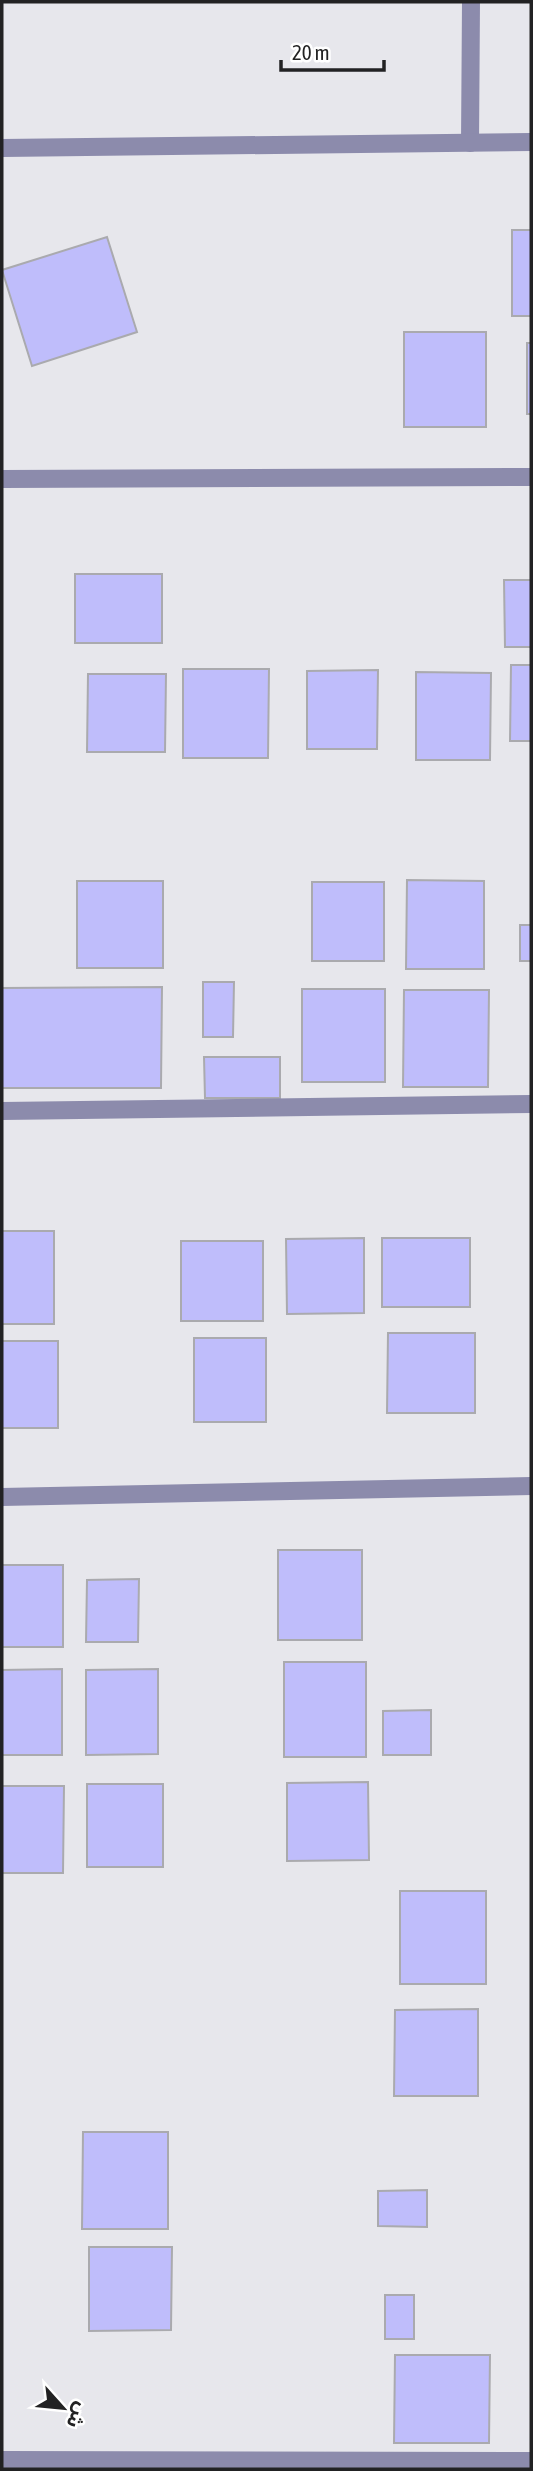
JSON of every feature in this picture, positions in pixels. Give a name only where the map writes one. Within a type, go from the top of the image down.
[{"type":"street","points":[[470,143],[471,2]]},
{"type":"street","points":[[2,148],[531,142]]},
{"type":"street","points":[[2,479],[531,477]]},
{"type":"street","points":[[2,1111],[531,1104]]},
{"type":"street","points":[[2,1497],[531,1486]]},
{"type":"street","points":[[2,2460],[531,2461]]},
{"type":"building","points":[[512,230],[531,230],[531,316],[512,316]]},
{"type":"building","points":[[107,237],[137,332],[32,366],[2,270]]},
{"type":"building","points":[[404,332],[486,332],[486,427],[404,427]]},
{"type":"building","points":[[527,343],[531,343],[531,414],[527,414]]},
{"type":"building","points":[[75,574],[162,574],[162,643],[75,643]]},
{"type":"building","points":[[504,580],[531,580],[531,647],[505,647]]},
{"type":"building","points":[[511,665],[531,665],[531,741],[510,741]]},
{"type":"building","points":[[183,669],[269,669],[268,758],[183,758]]},
{"type":"building","points":[[378,670],[377,749],[307,749],[307,671]]},
{"type":"building","points":[[416,672],[491,673],[490,760],[416,760]]},
{"type":"building","points":[[88,674],[166,674],[165,752],[87,752]]},
{"type":"building","points":[[407,880],[484,881],[484,969],[406,969]]},
{"type":"building","points":[[77,881],[163,881],[163,968],[77,968]]},
{"type":"building","points":[[312,882],[384,882],[384,961],[312,961]]},
{"type":"building","points":[[520,925],[531,925],[531,961],[520,961]]},
{"type":"building","points":[[203,982],[234,982],[233,1037],[203,1037]]},
{"type":"building","points":[[162,987],[161,1088],[2,1088],[2,988]]},
{"type":"building","points":[[302,989],[385,989],[385,1082],[302,1082]]},
{"type":"building","points":[[404,990],[489,990],[488,1087],[403,1087]]},
{"type":"building","points":[[204,1057],[280,1057],[280,1098],[205,1098]]},
{"type":"building","points":[[2,1231],[54,1231],[54,1324],[2,1324]]},
{"type":"building","points":[[364,1238],[364,1313],[287,1314],[286,1239]]},
{"type":"building","points":[[382,1238],[470,1238],[470,1307],[382,1307]]},
{"type":"building","points":[[181,1241],[263,1241],[263,1321],[181,1321]]},
{"type":"building","points":[[388,1333],[475,1333],[475,1413],[387,1413]]},
{"type":"building","points":[[194,1338],[266,1338],[266,1422],[194,1422]]},
{"type":"building","points":[[2,1341],[58,1341],[58,1428],[2,1428]]},
{"type":"building","points":[[278,1550],[362,1550],[362,1640],[278,1640]]},
{"type":"building","points":[[2,1565],[63,1565],[63,1647],[2,1647]]},
{"type":"building","points":[[139,1579],[138,1642],[86,1642],[87,1580]]},
{"type":"building","points":[[284,1662],[366,1662],[366,1757],[284,1757]]},
{"type":"building","points":[[62,1669],[62,1755],[2,1755],[2,1670]]},
{"type":"building","points":[[158,1669],[158,1754],[86,1755],[86,1670]]},
{"type":"building","points":[[431,1710],[431,1755],[383,1755],[383,1711]]},
{"type":"building","points":[[368,1782],[369,1860],[287,1861],[287,1783]]},
{"type":"building","points":[[87,1784],[163,1784],[163,1867],[87,1867]]},
{"type":"building","points":[[2,1786],[64,1786],[63,1873],[2,1873]]},
{"type":"building","points":[[400,1891],[486,1891],[486,1984],[400,1984]]},
{"type":"building","points":[[478,2009],[478,2096],[394,2096],[395,2010]]},
{"type":"building","points":[[83,2132],[168,2132],[168,2229],[82,2229]]},
{"type":"building","points":[[427,2190],[427,2227],[378,2226],[378,2191]]},
{"type":"building","points":[[89,2247],[172,2247],[171,2330],[89,2331]]},
{"type":"building","points":[[385,2295],[414,2295],[414,2339],[385,2339]]},
{"type":"building","points":[[395,2355],[490,2355],[489,2443],[394,2443]]}]
